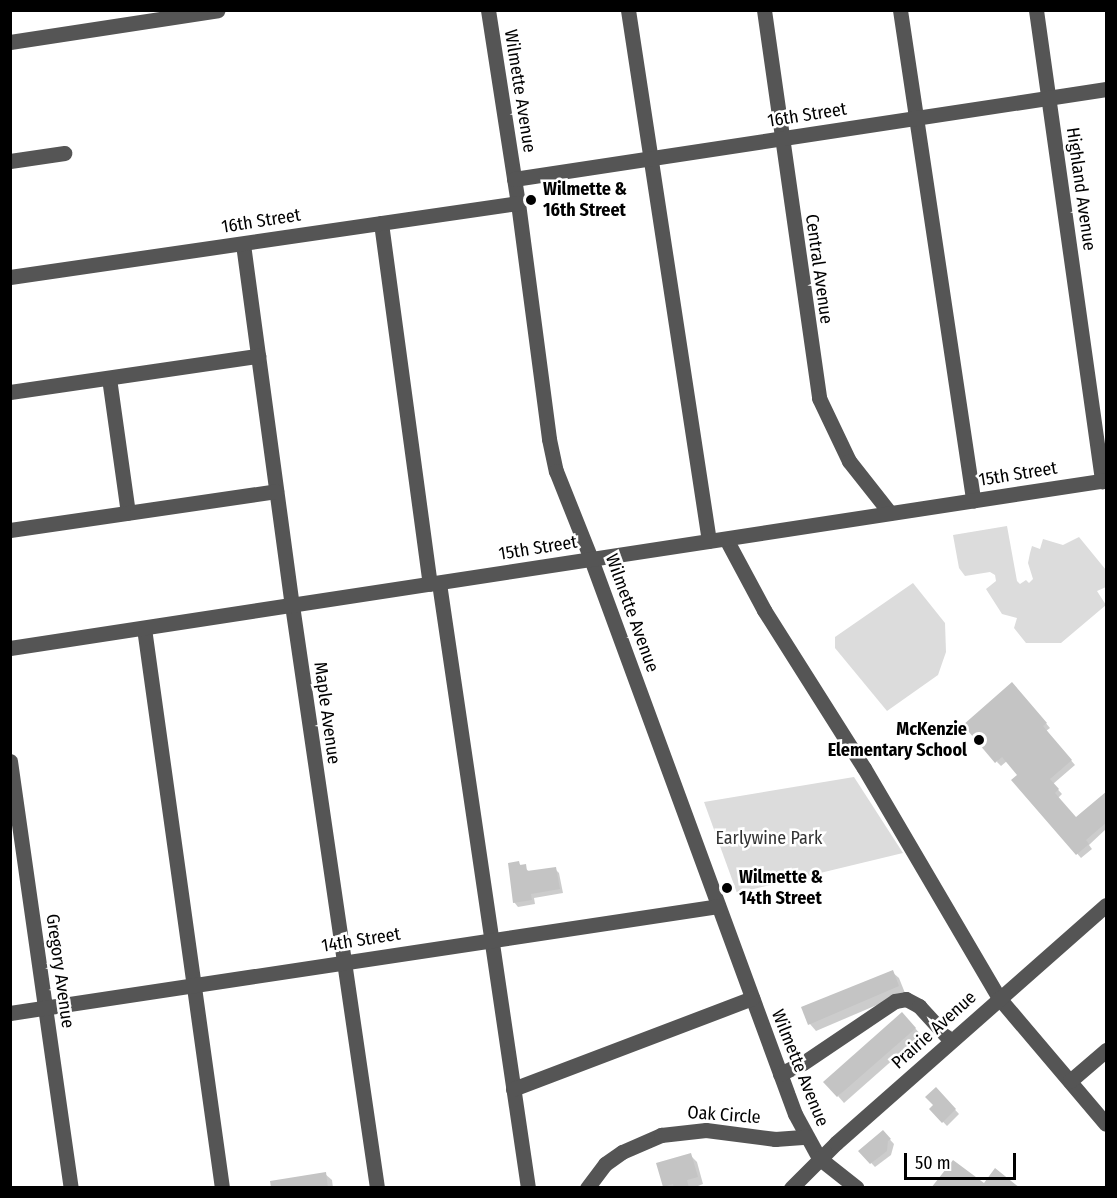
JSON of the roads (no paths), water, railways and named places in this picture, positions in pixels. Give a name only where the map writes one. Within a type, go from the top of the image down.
[{"type":"street","points":[[10,42],[218,10]]},
{"type":"street","name":"Wilmette Avenue","points":[[488,10],[518,203],[549,439],[556,471],[591,560],[780,1074],[806,1137],[819,1158],[857,1188]]},
{"type":"street","points":[[628,10],[709,541]]},
{"type":"street","name":"Central Avenue","points":[[764,10],[819,398],[849,461],[890,513]]},
{"type":"street","points":[[900,10],[973,501]]},
{"type":"street","name":"Highland Avenue","points":[[1036,10],[1104,480]]},
{"type":"street","name":"16th Street","points":[[514,179],[1107,89]]},
{"type":"street","points":[[10,161],[64,153]]},
{"type":"street","name":"16th Street","points":[[10,278],[518,203]]},
{"type":"street","points":[[381,222],[528,1188]]},
{"type":"street","name":"Maple Avenue","points":[[243,244],[292,605],[377,1188]]},
{"type":"street","points":[[10,392],[258,356]]},
{"type":"street","points":[[109,378],[128,513]]},
{"type":"street","name":"15th Street","points":[[10,648],[1104,480]]},
{"type":"street","points":[[10,530],[276,490]]},
{"type":"street","points":[[726,539],[764,610],[864,768],[999,998],[1107,1124]]},
{"type":"street","points":[[144,628],[222,1188]]},
{"type":"street","name":"Gregory Avenue","points":[[10,761],[71,1188]]},
{"type":"street","name":"Prairie Avenue","points":[[791,1188],[819,1158],[1107,905]]},
{"type":"street","name":"14th Street","points":[[10,1013],[718,906]]},
{"type":"street","points":[[513,1089],[752,998]]},
{"type":"street","points":[[780,1074],[803,1063],[895,1001],[906,999],[919,1006],[951,1041]]},
{"type":"street","points":[[1070,1081],[1107,1050]]},
{"type":"street","name":"Oak Circle","points":[[587,1188],[605,1164],[622,1152],[661,1135],[706,1130],[775,1139],[806,1137]]},
{"type":"place","name":"Wilmette & 16th Street","points":[[531,200]]},
{"type":"place","name":"McKenzie Elementary School","points":[[979,740]]},
{"type":"place","name":"Wilmette & 14th Street","points":[[727,888]]},
{"type":"park label","name":"Earlywine Park","points":[[769,838]]}]
